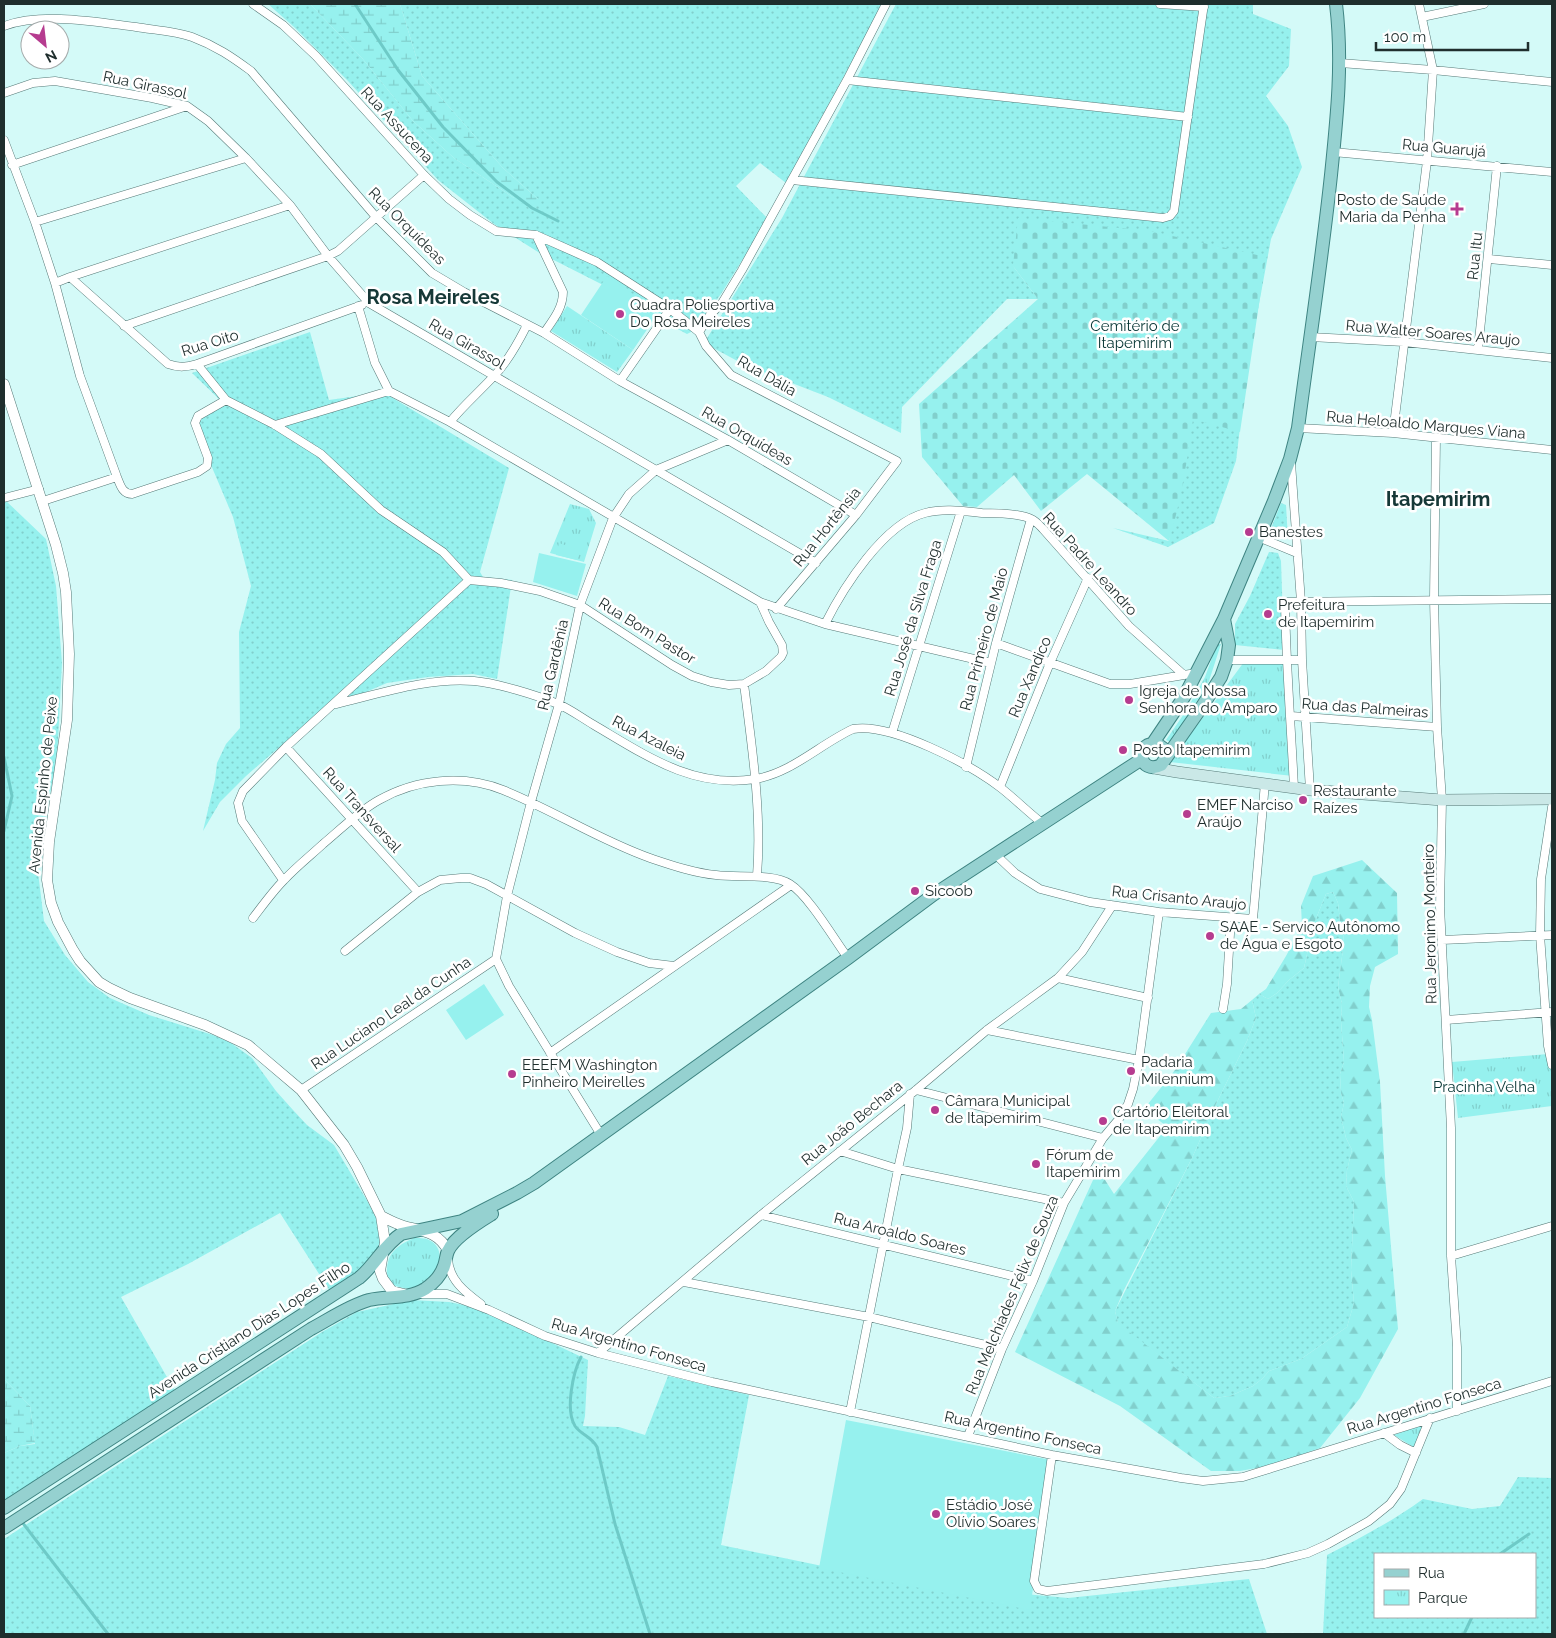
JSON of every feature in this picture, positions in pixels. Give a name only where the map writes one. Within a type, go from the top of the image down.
[{"type":"main road","points":[[1153,744],[1184,697],[1190,674],[1224,619],[1290,459],[1298,428],[1327,214],[1333,152],[1340,62],[1336,4]]},
{"type":"main road","points":[[1154,768],[1161,764],[1221,677],[1227,660],[1228,645],[1224,619]]},
{"type":"main road","points":[[1165,758],[1164,749],[1158,744],[1145,746],[1141,754],[1146,765],[1154,768],[1310,790],[1442,800],[1552,799]]},
{"type":"main road","points":[[4,1528],[311,1330],[356,1304],[370,1300],[415,1294],[426,1288],[437,1278],[444,1266],[448,1251],[462,1235],[495,1212],[517,1193],[848,958],[933,895],[1142,759]]},
{"type":"main road","name":"Avenida Cristiano Dias Lopes Filho","points":[[4,1508],[355,1282],[368,1271],[393,1240],[401,1234],[462,1222],[517,1193]]},
{"type":"street","name":"Rua Assucena","points":[[253,4],[283,25],[316,56],[424,175],[463,210],[496,231],[536,235]]},
{"type":"street","points":[[699,332],[710,315],[722,303],[738,277],[847,80],[886,4]]},
{"type":"street","points":[[792,180],[1164,218],[1170,216],[1174,211],[1204,6],[1160,4]]},
{"type":"street","points":[[1393,432],[1427,160],[1433,70],[1419,4]]},
{"type":"street","points":[[1422,17],[1484,4]]},
{"type":"street","name":"Rua Orquídeas","points":[[4,26],[24,20],[127,26],[191,37],[226,52],[251,72],[376,218],[432,273],[464,292],[544,333],[620,381],[728,440],[856,514]]},
{"type":"street","points":[[1340,62],[1552,82]]},
{"type":"street","points":[[847,80],[1188,117]]},
{"type":"street","name":"Rua Girassol","points":[[4,93],[33,83],[55,81],[187,106],[208,121],[290,205],[328,256],[369,303],[816,563]]},
{"type":"street","points":[[12,165],[187,106]]},
{"type":"street","points":[[4,140],[55,282],[80,376],[122,489],[126,493],[132,494],[198,472],[207,466],[208,458],[195,424],[196,420],[198,416],[226,400]]},
{"type":"street","name":"Rua Guarujá","points":[[1333,152],[1552,172]]},
{"type":"street","points":[[35,222],[246,158]]},
{"type":"street","name":"Rua Itu","points":[[1478,350],[1498,166]]},
{"type":"street","points":[[124,326],[328,256],[350,242],[424,175]]},
{"type":"street","points":[[55,282],[290,205]]},
{"type":"street","points":[[536,235],[564,292],[559,310],[544,333]]},
{"type":"street","name":"Rua Dália","points":[[536,235],[597,262],[670,309],[699,332],[706,346],[731,375],[897,461]]},
{"type":"street","points":[[1488,259],[1552,265]]},
{"type":"street","name":"Rua Oito","points":[[70,278],[168,364],[185,367],[369,303]]},
{"type":"street","points":[[358,306],[375,363],[389,391],[450,422],[613,518],[732,584],[760,602],[776,609],[826,624],[991,663]]},
{"type":"street","points":[[620,381],[670,309]]},
{"type":"street","points":[[450,422],[472,397],[495,376],[518,343],[526,325]]},
{"type":"street","name":"Rua Walter Soares Araujo","points":[[1310,337],[1404,342],[1552,358]]},
{"type":"street","points":[[198,364],[226,400],[275,425],[321,454],[381,510],[443,552],[469,580],[286,747],[244,791],[238,802],[239,812],[246,828],[284,880]]},
{"type":"street","name":"Avenida Espinho de Peixe","points":[[4,384],[43,501],[63,573],[69,654],[67,720],[49,842],[47,880],[51,903],[58,922],[80,961],[100,982],[130,998],[205,1025],[248,1045],[302,1090],[344,1145],[357,1167],[381,1216],[385,1237],[383,1252]]},
{"type":"street","points":[[275,425],[389,391]]},
{"type":"street","name":"Rua Heloaldo Marques Viana","points":[[1298,428],[1393,432],[1552,450]]},
{"type":"street","name":"Rua Jeronimo Monteiro","points":[[1436,437],[1434,599],[1437,727],[1442,800],[1440,907],[1451,1128],[1451,1256],[1457,1347],[1457,1411]]},
{"type":"street","name":"Rua Gardênia","points":[[496,959],[507,896],[559,704],[580,605],[613,518],[629,494],[656,470],[728,440]]},
{"type":"street","points":[[1290,459],[1301,602],[1302,660],[1310,790]]},
{"type":"street","name":"Rua Hortênsia","points":[[776,609],[816,563],[897,461]]},
{"type":"street","points":[[43,501],[117,477]]},
{"type":"street","points":[[4,498],[39,489]]},
{"type":"street","name":"Rua Padre Leandro","points":[[826,624],[835,604],[846,588],[890,531],[901,523],[923,513],[940,510],[1000,514],[1031,519],[1057,543],[1129,626],[1190,674]]},
{"type":"street","name":"Rua José da Silva Fraga","points":[[892,733],[961,511]]},
{"type":"street","name":"Rua Primeiro de Maio","points":[[966,767],[996,643],[1031,519]]},
{"type":"street","points":[[1258,537],[1297,553]]},
{"type":"street","name":"Rua Xandico","points":[[1000,787],[1050,663],[1088,578]]},
{"type":"street","name":"Rua Bom Pastor","points":[[469,580],[501,583],[540,591],[580,605],[672,666],[692,676],[729,685],[744,684]]},
{"type":"street","points":[[1294,788],[1291,716],[1286,661],[1285,602],[1552,599]]},
{"type":"street","points":[[757,876],[759,829],[756,778],[744,684],[766,671],[783,653],[782,645],[760,602]]},
{"type":"street","points":[[996,643],[1110,684],[1130,684],[1190,674]]},
{"type":"street","points":[[1227,660],[1302,660]]},
{"type":"street","name":"Rua Azaleia","points":[[334,705],[401,689],[458,681],[474,681],[496,685],[559,704],[647,756],[682,771],[706,779],[719,780],[756,778],[780,772],[853,729],[866,728],[892,733],[921,743],[966,767],[1000,787],[1042,823]]},
{"type":"street","name":"Rua das Palmeiras","points":[[1291,716],[1437,727]]},
{"type":"street","name":"Rua Transversal","points":[[286,747],[418,892]]},
{"type":"street","points":[[253,918],[284,880],[352,819],[378,800],[418,784],[450,780],[476,782],[501,789],[610,841],[651,858],[714,875],[738,878],[757,876],[791,885],[807,902],[848,958]]},
{"type":"street","name":"Rua Crisanto Araujo","points":[[996,855],[1015,873],[1040,889],[1112,906],[1159,912],[1253,919],[1265,783]]},
{"type":"street","points":[[1552,807],[1542,879],[1540,935],[1549,1012],[1548,1046],[1552,1065]]},
{"type":"street","points":[[345,950],[418,892],[440,880],[470,878],[486,884],[575,932],[617,952],[649,963],[674,966]]},
{"type":"street","points":[[550,1053],[791,885]]},
{"type":"street","name":"Rua João Bechara","points":[[598,1353],[761,1215],[987,1030],[1058,978],[1082,952],[1112,906]]},
{"type":"street","name":"Rua Melchíades Félix de Souza","points":[[968,1436],[1002,1349],[1033,1281],[1064,1203],[1104,1138],[1128,1104],[1139,1060],[1159,912]]},
{"type":"street","points":[[1223,1009],[1227,984],[1231,917]]},
{"type":"street","points":[[1442,940],[1552,934]]},
{"type":"street","points":[[496,959],[550,1053],[601,1134]]},
{"type":"street","name":"Rua Luciano Leal da Cunha","points":[[302,1090],[496,959]]},
{"type":"street","points":[[1058,978],[1148,998]]},
{"type":"street","points":[[1446,1020],[1549,1012]]},
{"type":"street","points":[[987,1030],[1139,1060]]},
{"type":"street","points":[[850,1412],[913,1092],[1104,1138]]},
{"type":"street","points":[[840,1151],[898,1168],[1064,1203]]},
{"type":"street","name":"Rua Aroaldo Soares","points":[[761,1215],[1033,1281]]},
{"type":"street","points":[[381,1216],[398,1224],[421,1230],[437,1237],[443,1242],[448,1251],[450,1270],[454,1279],[466,1293],[489,1310]]},
{"type":"street","points":[[1451,1256],[1552,1226]]},
{"type":"street","points":[[383,1252],[380,1271],[389,1287],[397,1293],[447,1294],[489,1310]]},
{"type":"street","points":[[684,1282],[869,1317],[1002,1349]]},
{"type":"street","name":"Rua Argentino Fonseca","points":[[489,1310],[545,1336],[598,1353],[712,1382],[1052,1455],[1203,1481],[1243,1477],[1552,1381]]},
{"type":"street","points":[[1052,1455],[1034,1581],[1038,1589],[1047,1591],[1264,1564],[1308,1553],[1349,1533],[1382,1510],[1401,1489],[1430,1418]]},
{"type":"street","points":[[1384,1433],[1400,1445],[1416,1453]]},
{"type":"green space","points":[[268,4],[310,4],[362,58],[413,121],[454,158],[514,198],[538,199],[503,168],[422,76],[400,4],[883,4],[786,183],[760,163],[736,186],[768,219],[721,294],[693,331],[687,334],[655,317],[607,287],[538,252],[494,224],[438,180],[348,81]]},
{"type":"green space","points":[[310,4],[400,4],[422,76],[503,168],[538,199],[532,210],[454,158],[413,121],[362,58]]},
{"type":"green space","points":[[896,4],[1253,4],[1253,14],[1291,29],[1289,66],[1266,96],[1288,126],[1302,167],[1271,239],[1247,369],[1236,461],[1214,523],[1168,547],[1113,528],[1169,541],[1188,429],[1013,266],[1038,299],[1007,299],[902,407],[901,433],[828,397],[743,364],[704,343],[782,218]]},
{"type":"green space","name":"Cemitério de Itapemirim","points":[[1018,218],[1150,231],[1266,257],[1240,432],[1193,419],[1186,466],[1169,541],[1087,474],[1041,511],[1014,475],[977,507],[963,506],[922,457],[919,404],[1038,299],[1013,266]]},
{"type":"green space","name":"Quadra Poliesportiva Do Rosa Meireles","points":[[607,276],[659,312],[633,350],[581,315]]},
{"type":"green space","points":[[567,306],[633,350],[617,372],[551,331]]},
{"type":"green space","points":[[310,332],[329,400],[386,394],[509,468],[480,572],[483,577],[512,580],[497,679],[473,674],[428,677],[387,683],[347,700],[297,732],[246,776],[220,802],[203,831],[217,763],[226,744],[240,728],[239,632],[251,586],[233,517],[192,420],[220,400],[192,373]]},
{"type":"green space","points":[[4,499],[46,539],[56,586],[62,663],[57,760],[42,833],[38,872],[44,921],[65,955],[88,982],[110,998],[149,1015],[213,1035],[231,1043],[252,1058],[276,1091],[307,1125],[334,1145],[380,1225],[381,1249],[368,1266],[330,1291],[280,1213],[188,1264],[121,1297],[175,1391],[4,1502],[4,1453],[20,1446],[35,1444],[30,1406],[4,1379]]},
{"type":"green space","points":[[1281,503],[1286,505],[1288,539],[1270,531]]},
{"type":"green space","points":[[570,504],[589,509],[596,523],[584,562],[550,553]]},
{"type":"green space","points":[[559,543],[580,550],[577,560],[556,555]]},
{"type":"green space","points":[[1269,552],[1278,553],[1281,561],[1284,650],[1235,645],[1235,624],[1250,596]]},
{"type":"green space","points":[[539,553],[586,564],[577,596],[533,582]]},
{"type":"green space","points":[[1217,644],[1221,644],[1209,681],[1177,734],[1170,742],[1166,740],[1186,711],[1205,677]]},
{"type":"green space","points":[[1244,662],[1285,663],[1293,776],[1170,762]]},
{"type":"green space","points":[[1362,860],[1397,893],[1398,954],[1375,967],[1370,986],[1369,1007],[1380,1082],[1385,1176],[1398,1329],[1360,1398],[1320,1448],[1273,1465],[1240,1471],[1211,1471],[1120,1406],[1015,1352],[1098,1169],[1114,1194],[1160,1136],[1165,1125],[1144,1109],[1175,1070],[1211,1013],[1241,1009],[1252,1000],[1256,1018],[1247,1041],[1192,1158],[1124,1290],[1115,1311],[1118,1323],[1214,1398],[1230,1396],[1253,1386],[1269,1371],[1301,1359],[1347,1327],[1354,1303],[1351,1270],[1354,1202],[1346,1186],[1347,1170],[1352,1150],[1346,1138],[1341,1117],[1344,1103],[1341,1093],[1340,1074],[1344,1062],[1341,1021],[1342,1004],[1338,987],[1344,930],[1340,921],[1338,903],[1333,892],[1326,894],[1313,926],[1304,968],[1268,999],[1259,994],[1266,989],[1302,926],[1301,906],[1313,876]]},
{"type":"green space","points":[[1333,892],[1338,903],[1340,921],[1344,930],[1338,987],[1342,1004],[1341,1021],[1344,1062],[1340,1074],[1341,1093],[1344,1103],[1341,1117],[1346,1138],[1352,1150],[1347,1170],[1346,1186],[1354,1202],[1351,1270],[1354,1303],[1347,1327],[1301,1359],[1269,1371],[1253,1386],[1230,1396],[1214,1398],[1118,1324],[1115,1311],[1192,1158],[1247,1041],[1256,1018],[1252,1000],[1259,994],[1268,999],[1304,968],[1313,926],[1326,894]]},
{"type":"green space","points":[[484,984],[504,1015],[466,1040],[446,1010]]},
{"type":"green space","name":"Pracinha Velha","points":[[1548,1054],[1552,1071],[1552,1106],[1458,1118],[1452,1062]]},
{"type":"green space","points":[[414,1238],[427,1239],[437,1247],[440,1255],[438,1265],[433,1275],[425,1283],[414,1287],[402,1288],[388,1282],[387,1266],[391,1254],[400,1245]]},
{"type":"green space","points":[[412,1300],[449,1302],[478,1308],[588,1360],[583,1426],[619,1427],[645,1435],[668,1376],[749,1395],[721,1545],[1020,1607],[1025,1594],[1068,1598],[1249,1579],[1267,1634],[4,1634],[4,1539],[322,1332],[357,1312]]},
{"type":"green space","points":[[4,1379],[30,1406],[35,1443],[20,1446],[4,1453]]},
{"type":"green space","name":"Estádio José Olívio Soares","points":[[846,1420],[1051,1460],[1030,1610],[819,1568]]},
{"type":"green space","points":[[1426,1423],[1415,1448],[1394,1435]]},
{"type":"green space","points":[[1518,1477],[1552,1478],[1552,1634],[1323,1634],[1327,1555],[1388,1522],[1423,1499],[1472,1509],[1500,1506]]},
{"type":"waterway","points":[[355,4],[398,70],[443,127],[497,182],[532,208],[558,221]]},
{"type":"waterway","points":[[4,757],[12,796],[4,831]]},
{"type":"waterway","points":[[581,1357],[575,1372],[571,1391],[572,1419],[577,1429],[592,1440],[597,1447],[615,1524],[650,1634]]},
{"type":"waterway","points":[[22,1522],[108,1634]]},
{"type":"waterway","points":[[1501,1553],[1529,1534]]},
{"type":"waterway","points":[[1464,1634],[1472,1618]]},
{"type":"place","name":"Posto de Saúde Maria da Penha","points":[[1457,209]]},
{"type":"place","name":"Quadra Poliesportiva Do Rosa Meireles","points":[[620,314]]},
{"type":"place","name":"Banestes","points":[[1249,532]]},
{"type":"place","name":"Prefeitura de Itapemirim","points":[[1268,614]]},
{"type":"place","name":"Igreja de Nossa Senhora do Amparo","points":[[1129,700]]},
{"type":"place","name":"Posto Itapemirim","points":[[1123,750]]},
{"type":"place","name":"Restaurante Raízes","points":[[1303,800]]},
{"type":"place","name":"EMEF Narciso Araújo","points":[[1187,814]]},
{"type":"place","name":"Sicoob","points":[[915,891]]},
{"type":"place","name":"SAAE - Serviço Autônomo de Água e Esgoto","points":[[1210,936]]},
{"type":"place","name":"Padaria Milennium","points":[[1131,1071]]},
{"type":"place","name":"EEEFM Washington Pinheiro Meirelles","points":[[512,1074]]},
{"type":"place","name":"Câmara Municipal de Itapemirim","points":[[935,1110]]},
{"type":"place","name":"Cartório Eleitoral de Itapemirim","points":[[1103,1121]]},
{"type":"place","name":"Fórum de Itapemirim","points":[[1036,1164]]},
{"type":"place","name":"Estádio José Olívio Soares","points":[[936,1514]]},
{"type":"district","name":"Rosa Meireles","points":[[433,297]]},
{"type":"district","name":"Itapemirim","points":[[1438,499]]}]
